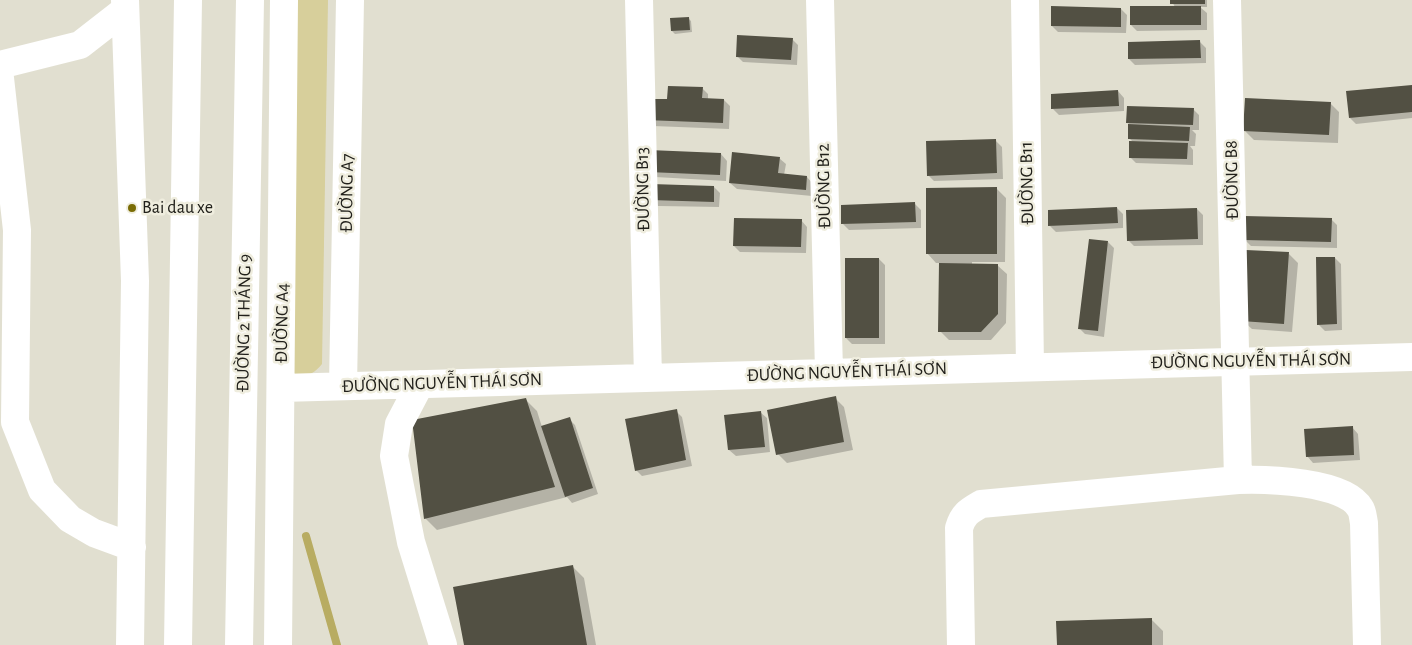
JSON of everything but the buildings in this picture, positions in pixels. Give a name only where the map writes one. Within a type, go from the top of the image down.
[{"type":"main road","points":[[178,645],[188,0]]},
{"type":"main road","name":"ĐƯỜNG 2 THÁNG 9","points":[[238,645],[250,0]]},
{"type":"main road","name":"ĐƯỜNG A4","points":[[278,645],[284,0]]},
{"type":"main road","name":"ĐƯỜNG A7","points":[[343,386],[350,0]]},
{"type":"main road","name":"ĐƯỜNG B13","points":[[639,0],[648,378]]},
{"type":"main road","name":"ĐƯỜNG B12","points":[[820,0],[829,372]]},
{"type":"main road","name":"ĐƯỜNG B11","points":[[1025,0],[1030,366]]},
{"type":"main road","name":"ĐƯỜNG B8","points":[[1227,0],[1238,480]]},
{"type":"main road","points":[[0,65],[80,45],[125,5]]},
{"type":"main road","points":[[125,5],[135,281],[130,645]]},
{"type":"main road","points":[[0,78],[17,230],[15,422],[42,490],[70,519],[94,533],[132,547]]},
{"type":"main road","name":"ĐƯỜNG NGUYỄN THÁI SƠN","points":[[281,388],[1412,357]]},
{"type":"main road","points":[[420,384],[399,424],[394,456],[411,542],[443,645]]},
{"type":"main road","points":[[961,645],[959,528],[962,516],[981,504],[1238,480],[1322,486],[1345,495],[1360,508],[1364,523],[1367,645]]},
{"type":"shaded area","points":[[292,0],[328,0],[322,364],[312,373],[305,375],[292,374]]},
{"type":"waterway","points":[[306,536],[337,645]]},
{"type":"place","name":"Bai dau xe","points":[[132,208]]}]
